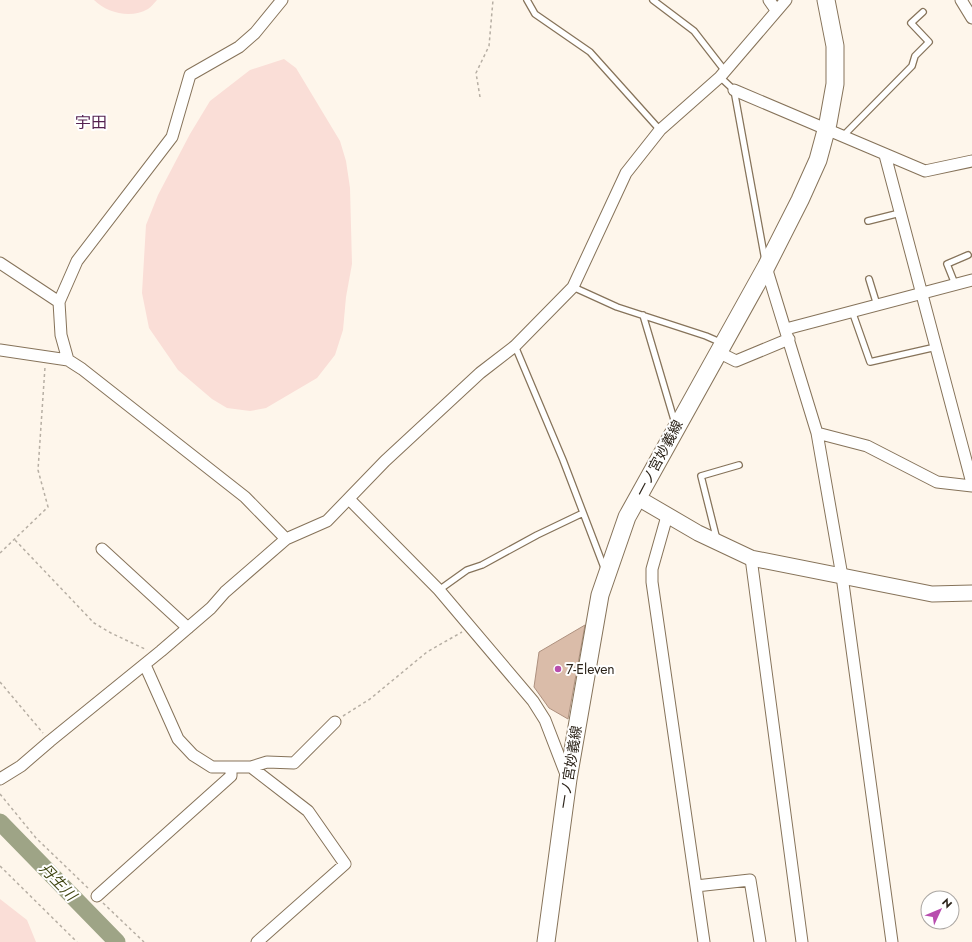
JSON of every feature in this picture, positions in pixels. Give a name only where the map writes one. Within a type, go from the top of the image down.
[{"type":"main road","name":"一ノ宮妙義線","points":[[546,942],[568,779],[588,656],[600,595],[606,574],[627,517],[766,266],[810,177],[826,130],[834,90],[836,62],[832,26],[826,0]]},
{"type":"street","points":[[68,360],[61,335],[59,302],[77,261],[172,137],[190,75],[239,47],[255,33],[282,0]]},
{"type":"street","points":[[769,0],[776,10]]},
{"type":"street","points":[[0,780],[22,766],[50,741],[145,665],[211,608],[225,592],[286,539],[327,520],[385,461],[480,373],[515,346],[573,287],[626,173],[660,130],[723,74],[786,0]]},
{"type":"street","points":[[961,0],[972,18]]},
{"type":"street","points":[[734,90],[925,171],[972,161]]},
{"type":"street","points":[[818,433],[868,446],[937,482],[972,484],[885,155]]},
{"type":"street","points":[[0,263],[59,302]]},
{"type":"street","points":[[766,266],[818,433],[842,576],[892,942]]},
{"type":"street","points":[[720,348],[736,361],[788,334],[852,311],[972,280]]},
{"type":"street","points":[[0,350],[68,360],[82,369],[245,497],[286,539]]},
{"type":"street","points":[[638,498],[667,516],[751,558],[932,594],[972,593]]},
{"type":"street","points":[[349,499],[439,590],[533,701],[545,720],[568,779]]},
{"type":"street","points":[[667,516],[652,569],[652,582],[704,942]]},
{"type":"street","points":[[102,549],[188,628]]},
{"type":"street","points":[[751,558],[802,942]]},
{"type":"street","points":[[145,665],[178,739],[192,755],[212,766],[252,767],[267,762],[294,763],[335,722]]},
{"type":"street","points":[[97,896],[231,776],[231,767]]},
{"type":"street","points":[[252,767],[308,811],[345,864],[257,942]]},
{"type":"street","points":[[696,886],[750,880],[760,942]]},
{"type":"lane","points":[[526,0],[535,14],[590,52],[660,130]]},
{"type":"lane","points":[[653,0],[694,31],[734,90],[766,266]]},
{"type":"lane","points":[[842,137],[912,66],[915,56],[929,42],[911,23],[923,12]]},
{"type":"lane","points":[[868,221],[900,213]]},
{"type":"lane","points":[[955,284],[947,264],[968,255]]},
{"type":"lane","points":[[869,279],[877,305]]},
{"type":"lane","points":[[573,287],[617,307],[706,336],[720,348]]},
{"type":"lane","points":[[852,311],[870,362],[936,347]]},
{"type":"lane","points":[[643,316],[676,427]]},
{"type":"lane","points":[[515,346],[563,460],[606,574]]},
{"type":"lane","points":[[717,542],[701,476],[739,465]]},
{"type":"lane","points":[[439,590],[466,570],[482,565],[537,535],[583,513]]},
{"type":"path","points":[[480,97],[476,73],[489,46],[493,0]]},
{"type":"path","points":[[0,553],[48,507],[38,470],[46,357]]},
{"type":"path","points":[[15,540],[94,623],[156,655]]},
{"type":"path","points":[[335,722],[370,699],[427,652],[470,627]]},
{"type":"path","points":[[0,682],[50,741]]},
{"type":"path","points":[[0,794],[36,838],[144,942]]},
{"type":"path","points":[[0,866],[77,942]]},
{"type":"shaded area","points":[[94,0],[157,0],[148,9],[134,14],[127,14],[112,11],[99,5]]},
{"type":"shaded area","points":[[284,59],[296,68],[340,141],[346,161],[350,188],[352,264],[346,297],[343,330],[335,355],[317,378],[266,408],[250,411],[227,408],[212,399],[178,370],[149,328],[142,293],[146,225],[158,195],[190,134],[210,101],[250,70]]},
{"type":"shaded area","points":[[0,899],[27,920],[36,942],[0,942]]},
{"type":"building","name":"7-Eleven","points":[[585,625],[568,719],[549,708],[534,687],[539,652]]},
{"type":"waterway","name":"丹生川","points":[[0,822],[117,942]]},
{"type":"place","name":"7-Eleven","points":[[558,669]]},
{"type":"district","name":"宇田","points":[[91,122]]}]
